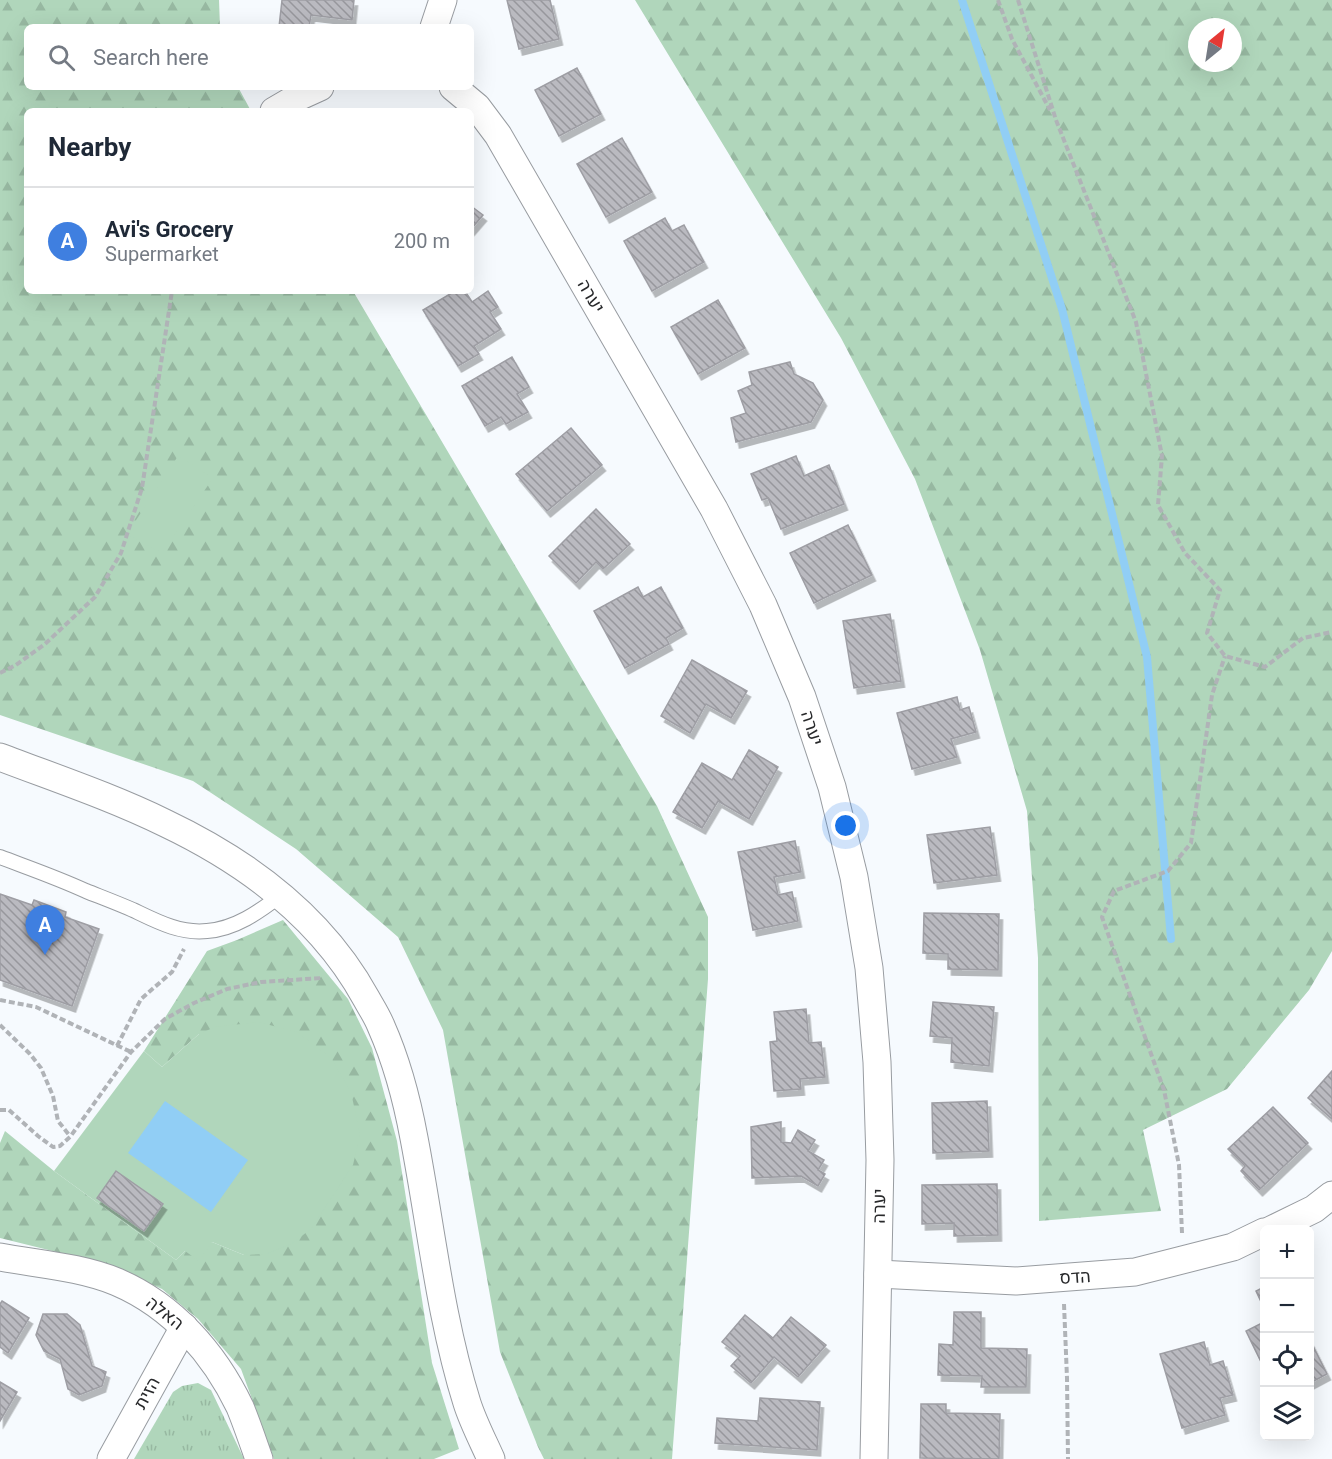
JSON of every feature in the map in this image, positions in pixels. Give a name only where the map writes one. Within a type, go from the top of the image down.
[{"type":"street","points":[[435,24],[443,0]]},
{"type":"street","points":[[279,108],[313,90]]},
{"type":"street","name":"יערה","points":[[457,90],[477,107],[498,135],[714,509],[763,605],[802,696],[835,798],[854,877],[869,968],[877,1062],[880,1160],[874,1459]]},
{"type":"street","points":[[0,757],[164,822],[225,855],[281,895],[320,932],[354,976],[381,1025],[400,1078],[414,1136],[444,1314],[467,1405],[491,1459]]},
{"type":"street","points":[[1281,1225],[1314,1209],[1332,1195]]},
{"type":"street","name":"הדס","points":[[878,1274],[1016,1281],[1135,1272],[1233,1247],[1260,1235]]},
{"type":"street","name":"האלה","points":[[0,1257],[88,1273],[116,1282],[166,1311],[207,1353],[225,1380],[240,1409],[259,1459]]},
{"type":"street","name":"הזית","points":[[111,1459],[184,1327]]},
{"type":"lane","points":[[0,857],[74,885],[160,922],[192,931],[207,931],[236,923],[250,917],[281,895]]},
{"type":"path","points":[[998,0],[1012,39],[1056,120]]},
{"type":"path","points":[[1018,0],[1056,120],[1136,322],[1162,456],[1158,505],[1185,553],[1220,590],[1207,633],[1225,656],[1265,667],[1303,638],[1332,632]]},
{"type":"path","points":[[0,673],[16,665],[45,644],[95,597],[121,553],[142,488],[171,294]]},
{"type":"path","points":[[1183,1260],[1179,1165],[1164,1090],[1102,917],[1114,891],[1168,870],[1191,843],[1212,694],[1225,656]]},
{"type":"path","points":[[117,1046],[141,999],[172,972],[192,931]]},
{"type":"path","points":[[0,1110],[9,1110],[53,1147],[60,1146],[70,1136],[131,1052],[165,1019],[227,989],[261,982],[354,976]]},
{"type":"path","points":[[0,1000],[36,1007],[131,1052]]},
{"type":"path","points":[[0,1026],[30,1054],[41,1068],[53,1096],[58,1121],[70,1136]]},
{"type":"path","points":[[1062,1277],[1068,1459]]},
{"type":"green space","points":[[0,0],[219,0],[220,24],[24,24],[24,90],[240,90],[249,108],[24,108],[24,294],[355,294],[657,806],[708,917],[708,979],[672,1459],[544,1459],[500,1352],[443,1030],[398,937],[296,849],[193,781],[0,715]]},
{"type":"green space","points":[[635,0],[1332,0],[1332,951],[1309,990],[1227,1089],[1143,1130],[1161,1211],[1039,1221],[1038,958],[1027,811],[980,650],[915,479],[841,338]]},
{"type":"green space","points":[[178,456],[213,478],[162,553],[127,534]]},
{"type":"green space","points":[[283,920],[348,999],[372,1048],[397,1141],[432,1363],[459,1449],[434,1459],[274,1459],[241,1369],[198,1319],[162,1289],[101,1263],[0,1238],[0,1143],[5,1131],[54,1171],[176,1260],[185,1251],[212,1242],[244,1255],[199,1034],[162,1067],[144,1051],[207,951]]},
{"type":"green space","points":[[258,1022],[297,1032],[331,1058],[351,1092],[360,1135],[353,1165],[311,1229],[291,1244],[266,1254],[244,1255],[212,1242],[199,1261],[185,1251],[176,1260],[54,1171],[144,1051],[162,1067],[199,1034],[215,1027]]},
{"type":"green space","points":[[198,1383],[211,1390],[244,1459],[134,1459],[173,1392],[182,1386]]},
{"type":"water","points":[[165,1101],[248,1160],[211,1212],[128,1153]]},
{"type":"building","points":[[282,0],[354,0],[352,20],[311,15],[310,24],[279,24]]},
{"type":"building","points":[[507,0],[550,0],[559,39],[519,49]]},
{"type":"building","points":[[577,68],[601,114],[559,136],[535,90]]},
{"type":"building","points":[[622,138],[652,192],[606,217],[577,164]]},
{"type":"building","points":[[474,208],[483,215],[474,226]]},
{"type":"building","points":[[665,218],[672,231],[684,225],[704,262],[652,291],[624,241]]},
{"type":"building","points":[[488,291],[498,307],[490,312],[501,329],[474,346],[479,354],[458,366],[423,310],[450,294],[467,294],[472,302]]},
{"type":"building","points":[[718,300],[745,348],[698,374],[671,327]]},
{"type":"building","points":[[512,357],[529,387],[517,394],[528,412],[506,424],[501,417],[485,426],[462,386]]},
{"type":"building","points":[[790,362],[794,374],[813,383],[823,400],[811,422],[736,442],[731,418],[746,413],[738,391],[752,385],[749,372]]},
{"type":"building","points":[[571,428],[602,465],[547,511],[516,474]]},
{"type":"building","points":[[796,456],[804,476],[829,465],[844,504],[781,529],[768,498],[762,500],[751,474]]},
{"type":"building","points":[[596,509],[630,544],[603,569],[596,562],[576,583],[549,556]]},
{"type":"building","points":[[848,525],[872,575],[814,603],[790,553]]},
{"type":"building","points":[[638,587],[643,597],[661,587],[683,628],[666,638],[669,644],[625,668],[594,611]]},
{"type":"building","points":[[890,614],[901,681],[854,688],[843,621]]},
{"type":"building","points":[[692,660],[747,691],[731,718],[706,704],[690,733],[661,716]]},
{"type":"building","points":[[957,697],[960,710],[969,707],[976,732],[951,739],[957,757],[912,769],[897,713]]},
{"type":"building","points":[[749,750],[778,767],[749,819],[718,801],[702,828],[673,812],[702,763],[732,780]]},
{"type":"building","points":[[990,827],[997,875],[934,883],[927,835]]},
{"type":"building","points":[[795,841],[801,872],[774,877],[778,895],[792,892],[798,921],[753,930],[738,852]]},
{"type":"building","points":[[0,894],[32,905],[34,900],[66,912],[65,917],[99,929],[72,1006],[0,980]]},
{"type":"building","points":[[924,913],[999,914],[998,970],[948,969],[948,954],[923,953]]},
{"type":"building","points":[[933,1002],[994,1007],[989,1066],[951,1062],[952,1038],[930,1036]]},
{"type":"building","points":[[806,1009],[809,1043],[821,1042],[825,1077],[800,1079],[801,1089],[774,1091],[770,1042],[777,1041],[774,1012]]},
{"type":"building","points":[[1332,1071],[1332,1119],[1308,1098]]},
{"type":"building","points":[[987,1101],[989,1151],[933,1153],[932,1103]]},
{"type":"building","points":[[1273,1107],[1308,1143],[1259,1190],[1241,1171],[1245,1166],[1228,1149]]},
{"type":"building","points":[[781,1122],[781,1142],[791,1143],[798,1130],[815,1140],[808,1151],[824,1160],[818,1170],[825,1174],[818,1186],[801,1176],[752,1178],[751,1127]]},
{"type":"building","points":[[116,1171],[163,1204],[144,1231],[97,1198]]},
{"type":"building","points":[[997,1184],[998,1235],[954,1236],[954,1223],[922,1224],[922,1185]]},
{"type":"building","points":[[2,1301],[29,1318],[8,1353],[0,1347],[0,1304]]},
{"type":"building","points":[[954,1312],[981,1312],[981,1348],[1027,1349],[1026,1387],[981,1387],[982,1376],[938,1375],[939,1344],[953,1345]]},
{"type":"building","points":[[43,1314],[67,1314],[80,1325],[92,1366],[106,1372],[102,1386],[79,1395],[68,1389],[60,1359],[44,1351],[36,1335]]},
{"type":"building","points":[[745,1315],[773,1338],[791,1317],[826,1345],[798,1377],[774,1357],[751,1383],[731,1366],[740,1356],[722,1342]]},
{"type":"building","points":[[1260,1324],[1260,1360],[1246,1331]]},
{"type":"building","points":[[1204,1342],[1210,1365],[1223,1361],[1233,1395],[1220,1398],[1225,1415],[1182,1428],[1160,1354]]},
{"type":"building","points":[[1314,1348],[1327,1374],[1314,1381]]},
{"type":"building","points":[[0,1382],[17,1392],[0,1421]]},
{"type":"building","points":[[760,1398],[820,1402],[817,1450],[715,1443],[717,1418],[758,1421]]},
{"type":"building","points":[[921,1404],[946,1404],[946,1413],[1000,1414],[999,1459],[920,1458]]},
{"type":"waterway","points":[[962,0],[1062,309],[1147,657],[1171,939]]},
{"type":"place","name":"Avi's Grocery","points":[[45,955]]}]
